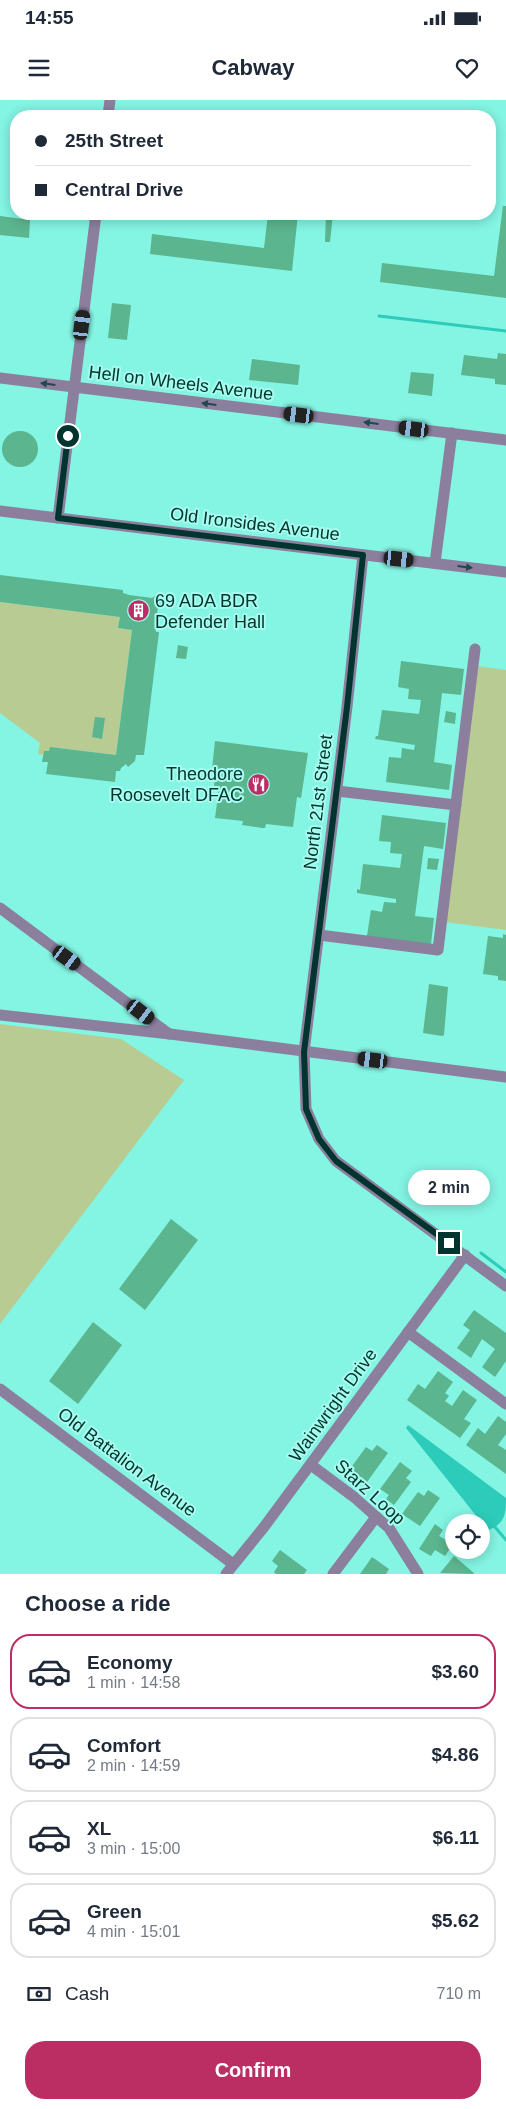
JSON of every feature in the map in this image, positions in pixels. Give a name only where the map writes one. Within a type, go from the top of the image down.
[{"type":"street","points":[[58,518],[95,220]]},
{"type":"street","name":"Hell on Wheels Avenue","points":[[0,378],[506,440]]},
{"type":"street","points":[[435,563],[452,433]]},
{"type":"street","name":"Old Ironsides Avenue","points":[[0,511],[506,572]]},
{"type":"street","name":"North 21st Street","points":[[363,555],[337,791],[304,1052],[306,1109],[319,1139],[336,1161],[506,1286]]},
{"type":"street","points":[[319,934],[438,950],[475,648]]},
{"type":"street","points":[[337,791],[456,805]]},
{"type":"street","points":[[0,908],[170,1034]]},
{"type":"street","points":[[0,1015],[170,1034],[506,1077]]},
{"type":"street","name":"Wainwright Drive","points":[[226,1574],[311,1465],[465,1255]]},
{"type":"street","points":[[408,1332],[506,1404]]},
{"type":"street","name":"Old Battalion Avenue","points":[[0,1389],[233,1564]]},
{"type":"street","name":"Starz Loop","points":[[311,1465],[354,1496],[389,1528],[418,1574]]},
{"type":"street","points":[[334,1574],[376,1517]]},
{"type":"green space","points":[[0,602],[120,617],[118,628],[132,630],[116,755],[50,747],[49,751],[44,751],[44,755],[38,754],[40,743],[0,713]]},
{"type":"green space","points":[[476,666],[506,670],[506,930],[445,922]]},
{"type":"green space","points":[[0,1024],[121,1039],[184,1080],[0,1324]]},
{"type":"water","points":[[408,1425],[506,1498],[505,1514],[498,1525],[490,1529],[490,1514],[475,1514],[406,1428]]},
{"type":"building","points":[[503,206],[506,206],[506,298],[380,282],[382,263],[494,276]]},
{"type":"building","points":[[0,216],[10,217],[10,220],[30,220],[29,238],[0,235]]},
{"type":"building","points":[[267,220],[297,220],[292,271],[150,254],[152,234],[264,248]]},
{"type":"building","points":[[326,220],[332,220],[330,242],[325,242]]},
{"type":"building","points":[[112,303],[131,305],[127,340],[108,338]]},
{"type":"building","points":[[498,353],[506,354],[506,385],[495,384],[495,379],[461,375],[464,355],[497,359]]},
{"type":"building","points":[[252,359],[300,365],[298,385],[249,380]]},
{"type":"building","points":[[411,372],[434,374],[432,396],[408,393]]},
{"type":"building","points":[[20,431],[32,437],[38,449],[32,461],[20,467],[8,461],[2,449],[8,437]]},
{"type":"building","points":[[0,575],[123,590],[123,593],[129,595],[152,598],[156,595],[162,603],[158,605],[156,632],[159,632],[144,755],[136,755],[135,761],[128,767],[126,764],[120,771],[116,771],[115,782],[46,774],[48,762],[42,762],[44,751],[49,751],[50,747],[116,755],[132,630],[118,628],[120,617],[0,602]]},
{"type":"building","points":[[178,645],[188,647],[186,659],[176,658]]},
{"type":"building","points":[[401,661],[464,669],[461,695],[442,693],[434,762],[452,765],[449,790],[386,782],[389,757],[401,758],[402,748],[414,750],[415,745],[375,739],[378,736],[382,710],[419,714],[421,700],[408,699],[409,689],[398,687]]},
{"type":"building","points":[[446,711],[456,713],[455,724],[444,722]]},
{"type":"building","points":[[95,717],[105,718],[102,739],[92,737]]},
{"type":"building","name":"Theodore Roosevelt DFAC","points":[[215,741],[308,753],[301,798],[297,797],[293,827],[266,824],[265,828],[262,828],[242,825],[243,821],[215,818],[219,788],[214,787],[216,770],[212,769]]},
{"type":"building","points":[[382,815],[446,823],[443,849],[424,846],[415,916],[434,918],[431,944],[367,936],[371,910],[382,912],[384,902],[396,903],[396,899],[357,893],[357,889],[360,890],[363,864],[400,868],[402,854],[390,853],[391,842],[379,841]]},
{"type":"building","points":[[428,858],[439,859],[437,870],[427,869]]},
{"type":"building","points":[[503,934],[506,935],[506,981],[498,980],[498,976],[483,974],[488,936],[503,938]]},
{"type":"building","points":[[429,984],[448,987],[444,1035],[442,1036],[423,1033]]},
{"type":"building","points":[[171,1219],[198,1240],[145,1310],[119,1289]]},
{"type":"building","points":[[474,1310],[506,1333],[506,1361],[495,1377],[482,1367],[495,1349],[482,1339],[471,1358],[457,1348],[470,1330],[463,1325]]},
{"type":"building","points":[[93,1322],[122,1345],[78,1404],[49,1381]]},
{"type":"building","points":[[438,1371],[453,1382],[445,1393],[449,1396],[445,1401],[452,1406],[463,1390],[477,1400],[464,1419],[471,1423],[460,1438],[407,1400],[418,1384],[425,1389]]},
{"type":"building","points":[[498,1416],[506,1422],[506,1434],[498,1445],[506,1450],[506,1474],[466,1445],[478,1428],[485,1434]]},
{"type":"building","points":[[377,1445],[388,1453],[367,1482],[350,1469],[366,1447],[372,1451]]},
{"type":"building","points":[[400,1462],[412,1471],[406,1478],[411,1482],[394,1505],[386,1499],[389,1495],[380,1489]]},
{"type":"building","points":[[428,1490],[440,1498],[420,1526],[402,1514],[418,1492],[424,1496]]},
{"type":"building","points":[[435,1524],[443,1530],[439,1536],[445,1539],[445,1556],[435,1550],[431,1556],[419,1549]]},
{"type":"building","points":[[280,1550],[307,1570],[304,1574],[276,1574],[274,1572],[278,1566],[272,1561]]},
{"type":"building","points":[[372,1557],[389,1569],[386,1574],[360,1574]]},
{"type":"building","points":[[452,1559],[458,1559],[474,1573],[473,1574],[440,1573]]},
{"type":"waterway","points":[[379,316],[506,331]]},
{"type":"waterway","points":[[481,1253],[506,1272]]},
{"type":"waterway","points":[[495,1527],[506,1540]]},
{"type":"place","name":"69 ADA BDR Defender Hall","points":[[139,611]]},
{"type":"place","name":"Theodore Roosevelt DFAC","points":[[259,784]]},
{"type":"route","points":[[68,436],[58,518],[363,555],[347,707],[304,1052],[306,1109],[319,1139],[336,1161],[449,1243]]}]
